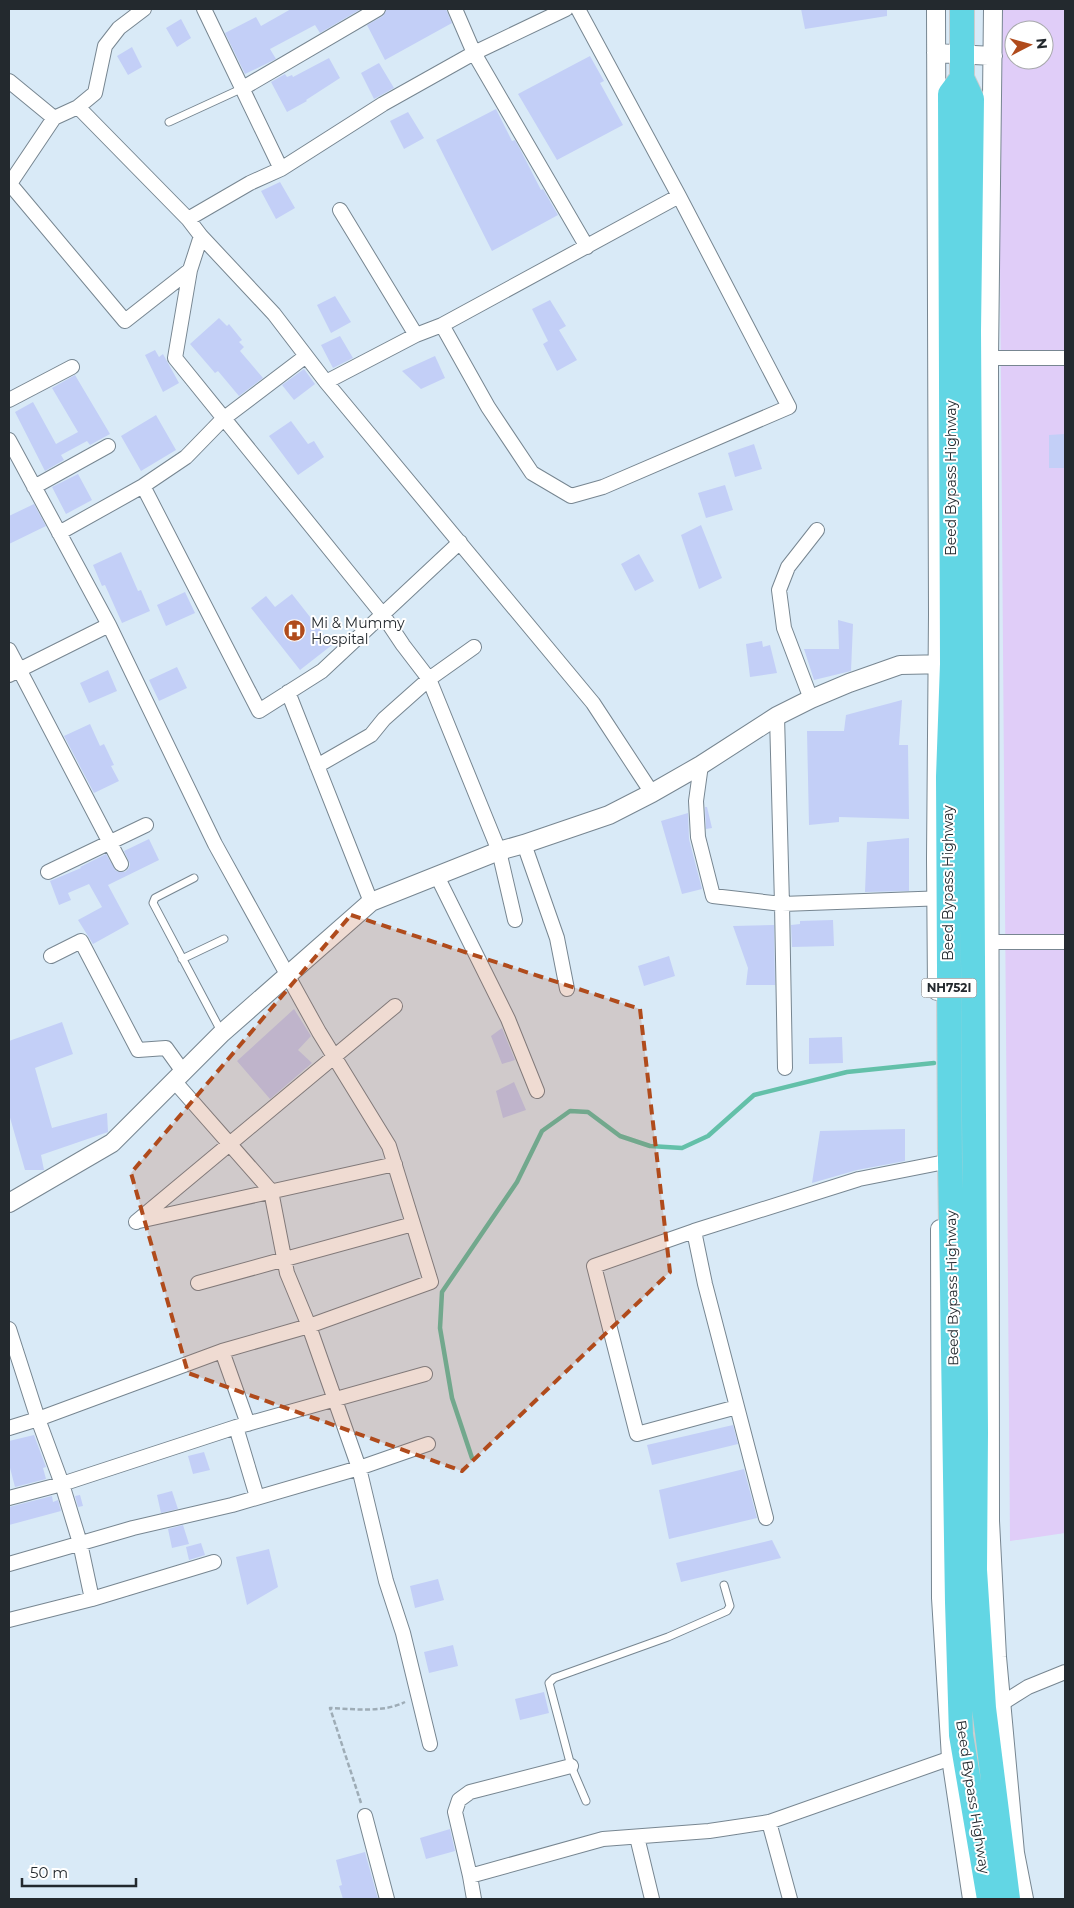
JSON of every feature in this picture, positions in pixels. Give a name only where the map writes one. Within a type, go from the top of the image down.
[{"type":"highway","name":"Beed Bypass Highway","points":[[962,19],[962,78],[972,99],[963,663],[981,942],[982,1019],[983,1335],[975,1570],[984,1708],[1008,1899]]},
{"type":"highway","name":"Beed Bypass Highway","points":[[963,663],[948,777],[942,898],[946,1338],[961,1735],[989,1899]]},
{"type":"street","points":[[144,9],[119,28],[105,46],[95,93],[78,107],[54,118],[9,185],[125,321],[190,270]]},
{"type":"street","points":[[204,9],[281,169]]},
{"type":"street","points":[[349,9],[356,22]]},
{"type":"street","points":[[243,88],[378,9]]},
{"type":"street","points":[[455,9],[474,53],[587,247]]},
{"type":"street","points":[[188,219],[250,183],[281,169],[383,104],[474,53],[566,9]]},
{"type":"street","points":[[442,325],[488,407],[532,473],[571,496],[603,487],[789,407],[679,196],[578,9]]},
{"type":"street","points":[[936,9],[936,53],[963,663]]},
{"type":"street","points":[[963,663],[989,358],[993,9]]},
{"type":"street","points":[[936,53],[993,56]]},
{"type":"street","points":[[9,81],[54,118]]},
{"type":"street","points":[[78,107],[188,219],[274,314],[326,382],[593,703],[652,793]]},
{"type":"street","points":[[326,382],[416,335],[442,325],[679,196]]},
{"type":"street","points":[[340,210],[416,335]]},
{"type":"street","points":[[202,236],[190,270],[176,358],[223,419],[383,615],[403,645],[429,678],[499,851],[515,920]]},
{"type":"street","points":[[58,533],[143,486],[186,457],[223,419],[306,356]]},
{"type":"street","points":[[989,358],[1065,358]]},
{"type":"street","points":[[9,400],[72,367]]},
{"type":"street","points":[[9,440],[109,625],[215,844],[286,975],[389,1146],[430,1282],[309,1326],[222,1351],[9,1428]]},
{"type":"street","points":[[34,487],[108,446]]},
{"type":"street","points":[[143,486],[259,711],[322,671],[460,542]]},
{"type":"street","points":[[811,699],[784,628],[778,590],[788,567],[817,530]]},
{"type":"street","points":[[13,673],[109,625]]},
{"type":"street","points":[[317,766],[371,735],[384,719],[429,678],[474,647]]},
{"type":"street","points":[[9,650],[13,673],[111,843],[121,864]]},
{"type":"street","points":[[9,1203],[112,1143],[222,1033],[371,902],[499,851],[609,815],[701,765],[777,716],[811,699],[900,665],[963,663]]},
{"type":"street","points":[[288,692],[371,902]]},
{"type":"street","points":[[777,716],[785,1068]]},
{"type":"street","points":[[701,765],[696,801],[698,837],[713,896],[782,904],[942,898]]},
{"type":"street","points":[[48,872],[146,825]]},
{"type":"street","points":[[524,844],[557,938],[567,989]]},
{"type":"street","points":[[437,876],[508,1019],[537,1091]]},
{"type":"street","points":[[51,956],[81,940],[138,1050],[166,1048],[179,1077],[230,1145],[271,1191],[287,1273],[309,1326],[359,1468],[386,1581],[403,1633],[430,1744]]},
{"type":"street","points":[[981,942],[1065,942]]},
{"type":"street","points":[[395,1006],[136,1222],[395,1164]]},
{"type":"street","points":[[737,1407],[637,1434],[594,1266],[859,1178],[944,1162]]},
{"type":"street","points":[[198,1283],[413,1224]]},
{"type":"street","points":[[694,1232],[705,1284],[766,1518]]},
{"type":"street","points":[[9,1329],[38,1419],[62,1484],[80,1543],[92,1599]]},
{"type":"street","points":[[983,1335],[994,1604],[1001,1704],[1015,1853],[1024,1899]]},
{"type":"street","points":[[946,1338],[941,1598],[951,1758],[972,1899]]},
{"type":"street","points":[[222,1351],[242,1425],[257,1497]]},
{"type":"street","points":[[9,1498],[62,1484],[242,1425],[426,1374]]},
{"type":"street","points":[[9,1564],[359,1468],[428,1444]]},
{"type":"street","points":[[9,1620],[92,1599],[214,1562]]},
{"type":"street","points":[[1001,1704],[1028,1687],[1065,1672]]},
{"type":"street","points":[[470,1876],[603,1839],[709,1831],[769,1822],[951,1758]]},
{"type":"street","points":[[474,1899],[455,1812],[459,1800],[470,1792],[572,1766]]},
{"type":"street","points":[[365,1816],[387,1899]]},
{"type":"street","points":[[769,1822],[790,1899]]},
{"type":"street","points":[[637,1836],[652,1899]]},
{"type":"lane","points":[[169,122],[243,88]]},
{"type":"lane","points":[[194,878],[155,898],[153,903],[222,1033]]},
{"type":"lane","points":[[182,959],[224,939]]},
{"type":"lane","points":[[586,1801],[572,1766],[548,1683],[554,1678],[668,1637],[727,1611],[730,1606],[724,1585]]},
{"type":"path","points":[[365,1816],[330,1708],[378,1709],[399,1705],[418,1695]]},
{"type":"highlighted area","points":[[351,915],[640,1009],[670,1272],[462,1471],[188,1373],[131,1173]]},
{"type":"shaded area","points":[[998,9],[1065,9],[1065,1533],[1010,1541]]},
{"type":"building","points":[[291,9],[361,9],[320,33],[315,25],[270,49],[276,59],[245,74],[225,33],[256,17],[261,26]]},
{"type":"building","points":[[387,9],[446,9],[452,23],[385,60],[367,25],[383,16]]},
{"type":"building","points":[[801,9],[887,9],[887,16],[805,29]]},
{"type":"building","points":[[181,19],[191,38],[177,47],[166,28]]},
{"type":"building","points":[[132,47],[142,67],[128,75],[117,56]]},
{"type":"building","points":[[590,56],[604,81],[600,83],[623,125],[557,160],[518,94]]},
{"type":"building","points":[[329,58],[340,78],[307,101],[287,112],[271,82],[285,74],[287,77],[292,75],[293,77]]},
{"type":"building","points":[[379,63],[394,88],[374,99],[361,73]]},
{"type":"building","points":[[496,109],[512,141],[515,140],[541,190],[543,189],[558,215],[492,251],[436,140]]},
{"type":"building","points":[[408,112],[424,138],[404,149],[390,121]]},
{"type":"building","points":[[280,182],[295,208],[276,219],[261,191]]},
{"type":"building","points":[[335,296],[351,322],[331,333],[317,305]]},
{"type":"building","points":[[550,300],[566,326],[559,330],[577,360],[557,371],[543,344],[548,341],[532,309]]},
{"type":"building","points":[[219,318],[227,326],[229,324],[242,340],[239,342],[244,347],[240,351],[263,378],[239,396],[218,371],[215,373],[190,344]]},
{"type":"building","points":[[340,336],[353,358],[333,368],[321,345]]},
{"type":"building","points":[[155,350],[159,357],[163,354],[179,383],[163,392],[145,355]]},
{"type":"building","points":[[435,356],[445,378],[421,389],[402,371]]},
{"type":"building","points":[[304,369],[315,384],[294,400],[282,385]]},
{"type":"building","points":[[75,375],[110,434],[90,445],[87,441],[61,455],[64,460],[45,471],[15,412],[33,402],[56,444],[78,432],[52,388]]},
{"type":"building","points":[[156,415],[176,450],[141,471],[121,436]]},
{"type":"building","points":[[291,421],[308,444],[314,441],[324,457],[298,475],[269,436]]},
{"type":"building","points":[[1065,434],[1065,468],[1049,468],[1049,435]]},
{"type":"building","points":[[754,444],[762,469],[735,477],[728,453]]},
{"type":"building","points":[[78,474],[92,500],[66,514],[52,487]]},
{"type":"building","points":[[725,485],[733,510],[706,518],[698,493]]},
{"type":"building","points":[[34,504],[46,526],[9,544],[9,516]]},
{"type":"building","points":[[701,525],[722,578],[699,589],[681,535]]},
{"type":"building","points":[[121,552],[138,591],[141,590],[150,611],[122,623],[105,585],[102,586],[93,565]]},
{"type":"building","points":[[639,554],[654,581],[635,591],[621,564]]},
{"type":"building","points":[[185,592],[195,613],[166,626],[157,605]]},
{"type":"building","points":[[292,594],[332,645],[300,670],[251,608],[266,596],[275,607]]},
{"type":"building","points":[[838,620],[853,624],[851,671],[814,680],[804,649],[839,649]]},
{"type":"building","points":[[762,641],[763,647],[770,645],[777,673],[750,677],[746,644]]},
{"type":"building","points":[[177,667],[187,688],[159,701],[149,680]]},
{"type":"building","points":[[108,670],[117,691],[89,703],[80,683]]},
{"type":"building","points":[[902,700],[899,745],[908,745],[909,819],[839,817],[839,822],[809,825],[807,731],[844,731],[846,715]]},
{"type":"building","points":[[90,724],[100,746],[104,744],[114,765],[111,766],[119,781],[94,793],[64,736]]},
{"type":"building","points":[[705,807],[707,807],[712,828],[706,829]]},
{"type":"building","points":[[688,813],[689,839],[702,889],[682,894],[661,821]]},
{"type":"building","points":[[909,838],[909,891],[865,892],[867,842]]},
{"type":"building","points":[[149,839],[159,860],[108,885],[129,924],[93,944],[78,920],[102,907],[89,884],[68,893],[71,900],[59,905],[50,881],[81,868],[106,854],[116,871],[125,872],[130,864],[124,851]]},
{"type":"building","points":[[833,920],[834,946],[792,947],[791,925],[800,924],[800,921]]},
{"type":"building","points":[[774,925],[775,985],[746,985],[748,968],[733,926]]},
{"type":"building","points":[[669,956],[675,976],[644,986],[638,966]]},
{"type":"building","points":[[294,1009],[311,1036],[298,1050],[312,1063],[270,1099],[237,1061]]},
{"type":"building","points":[[62,1022],[73,1054],[35,1068],[52,1128],[107,1113],[108,1132],[41,1155],[44,1170],[25,1170],[9,1114],[9,1041]]},
{"type":"building","points":[[502,1028],[515,1060],[502,1064],[491,1036]]},
{"type":"building","points":[[842,1037],[843,1063],[809,1064],[809,1038]]},
{"type":"building","points":[[514,1082],[526,1110],[503,1118],[496,1091]]},
{"type":"building","points":[[905,1129],[905,1161],[857,1170],[812,1183],[820,1131]]},
{"type":"building","points":[[733,1425],[738,1444],[652,1465],[647,1445]]},
{"type":"building","points":[[34,1435],[46,1467],[43,1468],[46,1479],[15,1487],[9,1464],[9,1441]]},
{"type":"building","points":[[204,1452],[210,1470],[193,1474],[188,1456]]},
{"type":"building","points":[[744,1469],[757,1518],[669,1539],[659,1490]]},
{"type":"building","points":[[172,1491],[178,1509],[161,1513],[157,1495]]},
{"type":"building","points":[[80,1495],[83,1506],[78,1507],[75,1496]]},
{"type":"building","points":[[52,1496],[53,1502],[58,1500],[61,1511],[9,1525],[9,1507]]},
{"type":"building","points":[[183,1525],[189,1544],[172,1548],[168,1529]]},
{"type":"building","points":[[772,1540],[781,1558],[681,1582],[676,1563]]},
{"type":"building","points":[[201,1543],[205,1555],[189,1560],[186,1547]]},
{"type":"building","points":[[269,1549],[278,1587],[247,1605],[236,1557]]},
{"type":"building","points":[[438,1579],[444,1600],[415,1608],[410,1586]]},
{"type":"building","points":[[453,1645],[458,1666],[429,1673],[424,1652]]},
{"type":"building","points":[[544,1692],[549,1713],[520,1720],[515,1699]]},
{"type":"building","points":[[450,1829],[455,1851],[426,1859],[420,1838]]},
{"type":"building","points":[[365,1852],[378,1899],[343,1899],[339,1886],[342,1885],[336,1860]]},
{"type":"waterway","points":[[472,1458],[452,1398],[440,1328],[442,1292],[517,1182],[542,1131],[570,1111],[588,1112],[620,1136],[650,1146],[682,1148],[708,1136],[754,1095],[847,1072],[934,1063]]},
{"type":"place","name":"Mi & Mummy Hospital","points":[[295,631]]}]
